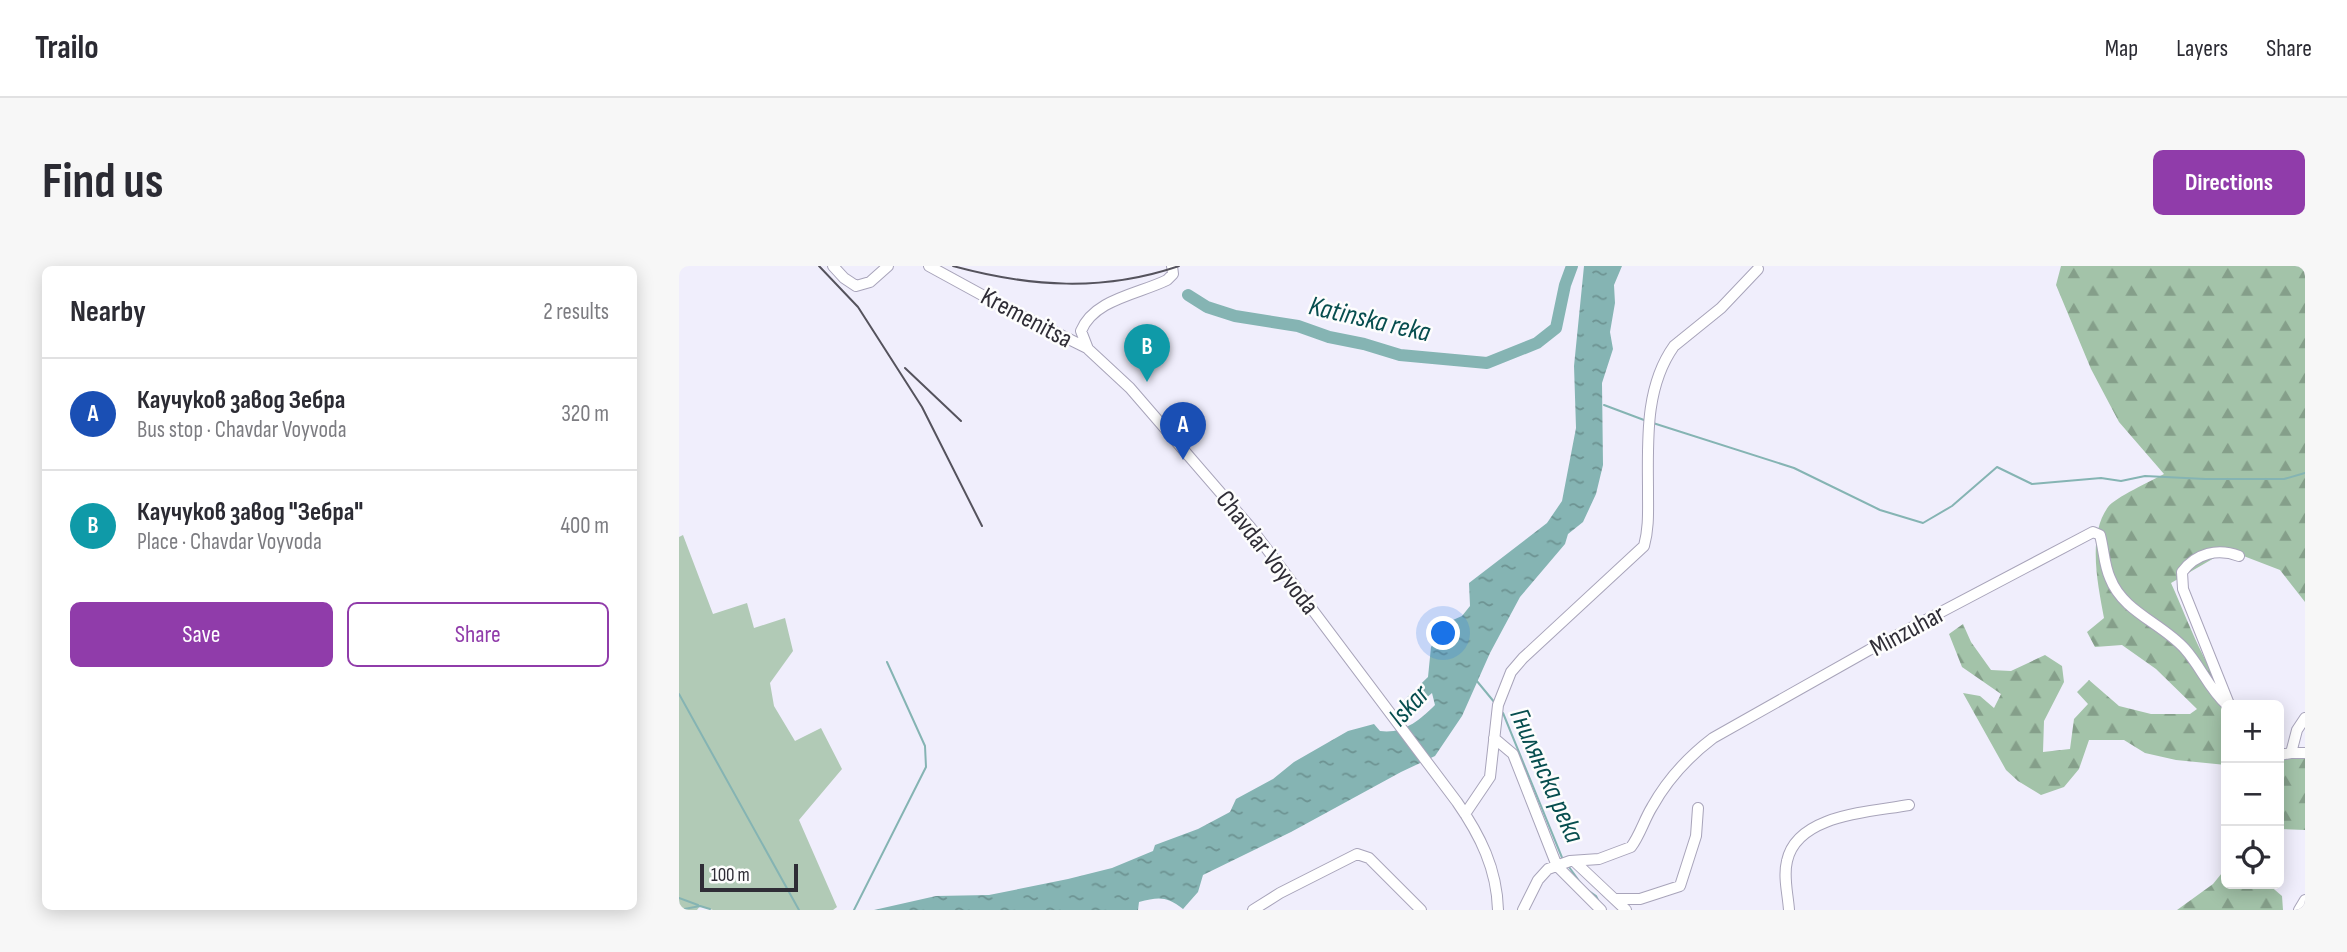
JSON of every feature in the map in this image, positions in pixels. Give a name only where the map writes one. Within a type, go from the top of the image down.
[{"type":"street","points":[[833,266],[856,286],[870,282],[888,266]]},
{"type":"street","name":"Kremenitsa","points":[[929,266],[1088,349]]},
{"type":"street","points":[[1088,349],[1081,331],[1092,314],[1114,301],[1167,280],[1173,274],[1172,266]]},
{"type":"street","points":[[1498,910],[1493,873],[1486,853],[1465,814],[1490,777],[1498,705],[1511,672],[1531,650],[1644,546],[1648,528],[1648,427],[1661,369],[1674,346],[1721,308],[1758,269]]},
{"type":"street","name":"Chavdar Voyvoda","points":[[1088,349],[1129,388],[1251,528],[1465,814]]},
{"type":"street","name":"Minzuhar","points":[[1565,863],[1599,859],[1631,846],[1651,808],[1674,775],[1691,755],[1713,738],[1869,650],[2092,532],[2100,536],[2110,580],[2118,593],[2135,610],[2181,645],[2222,700]]},
{"type":"street","points":[[2227,700],[2183,589],[2182,572],[2189,564],[2210,552],[2219,551],[2239,556]]},
{"type":"street","points":[[2291,753],[2297,730],[2305,718]]},
{"type":"street","points":[[1494,738],[1513,754],[1565,863],[1601,910]]},
{"type":"street","points":[[2284,754],[2305,753]]},
{"type":"street","points":[[1789,910],[1785,873],[1787,859],[1794,844],[1808,831],[1823,822],[1842,817],[1909,805]]},
{"type":"street","points":[[1615,899],[1640,899],[1680,886],[1696,836],[1698,808]]},
{"type":"street","points":[[1253,910],[1280,893],[1357,854],[1369,858],[1421,910]]},
{"type":"street","points":[[1565,863],[1626,910]]},
{"type":"street","points":[[1523,910],[1542,874],[1565,863]]},
{"type":"street","points":[[2299,910],[2305,900]]},
{"type":"shaded area","points":[[683,535],[713,614],[747,603],[754,628],[785,618],[793,651],[770,683],[774,706],[795,741],[821,728],[842,769],[799,820],[837,907],[833,910],[713,910],[700,906],[697,910],[679,910],[679,537]]},
{"type":"green space","points":[[2061,266],[2305,266],[2305,602],[2280,570],[2228,550],[2171,583],[2208,664],[2234,700],[2221,700],[2221,764],[2176,760],[2145,753],[2124,740],[2089,740],[2079,769],[2064,787],[2041,795],[2006,770],[1963,693],[1980,696],[1994,708],[2001,694],[1962,667],[1949,634],[1963,624],[1971,642],[1991,670],[2011,671],[2045,655],[2062,666],[2064,682],[2044,721],[2043,752],[2070,749],[2074,719],[2088,704],[2077,692],[2089,680],[2119,706],[2151,714],[2190,714],[2197,709],[2156,669],[2122,645],[2095,647],[2087,632],[2104,618],[2096,561],[2098,532],[2102,519],[2112,503],[2164,474],[2119,422],[2091,369],[2056,285]]},
{"type":"green space","points":[[2305,750],[2305,830],[2284,829],[2284,752]]},
{"type":"green space","points":[[2221,874],[2221,889],[2274,889],[2282,896],[2283,910],[2177,910],[2213,884]]},
{"type":"water","points":[[1584,266],[1622,266],[1614,285],[1615,303],[1610,332],[1613,349],[1602,383],[1603,465],[1596,494],[1583,522],[1568,534],[1565,544],[1520,597],[1490,653],[1462,716],[1435,756],[1203,875],[1198,892],[1183,909],[1167,900],[1157,899],[1139,902],[1138,910],[874,910],[936,896],[989,895],[1112,868],[1153,851],[1155,845],[1198,829],[1230,812],[1236,799],[1273,779],[1294,762],[1348,731],[1374,724],[1380,731],[1396,730],[1417,721],[1429,711],[1435,705],[1432,693],[1417,706],[1400,704],[1428,677],[1431,647],[1446,623],[1462,616],[1470,606],[1469,583],[1547,523],[1562,501],[1576,428],[1574,366]]},
{"type":"waterway","name":"Katinska reka","points":[[1188,295],[1207,307],[1235,316],[1298,326],[1329,337],[1400,355],[1487,363],[1537,343],[1556,328],[1572,266]]},
{"type":"waterway","points":[[1604,405],[1644,420]]},
{"type":"waterway","points":[[1653,423],[1794,468],[1880,510],[1923,523],[1952,506],[1997,467],[2032,484],[2101,478],[2121,481],[2145,476],[2284,479],[2305,473]]},
{"type":"waterway","points":[[854,910],[926,767],[925,746],[887,662]]},
{"type":"waterway","name":"Гнилянска река","points":[[1476,680],[1495,703]]},
{"type":"waterway","points":[[679,694],[799,910]]},
{"type":"waterway","name":"Гнилянска река","points":[[1503,713],[1563,860]]},
{"type":"waterway","name":"Гнилянска река","points":[[1569,867],[1582,885]]},
{"type":"waterway","name":"Гнилянска река","points":[[1586,889],[1596,896],[1599,902]]},
{"type":"waterway","points":[[679,898],[698,905]]},
{"type":"waterway","points":[[679,910],[700,906],[710,909]]},
{"type":"railway","points":[[819,266],[858,307],[922,407],[982,526]]},
{"type":"railway","points":[[953,266],[1010,279],[1066,284],[1122,280],[1179,266]]},
{"type":"railway","points":[[905,368],[961,421]]},
{"type":"place","name":"Каучуков завод \"Зебра\"","points":[[1147,382]]},
{"type":"place","name":"Каучуков завод Зебра","points":[[1183,460]]},
{"type":"water label","name":"Iskar","points":[[1408,705]]}]
